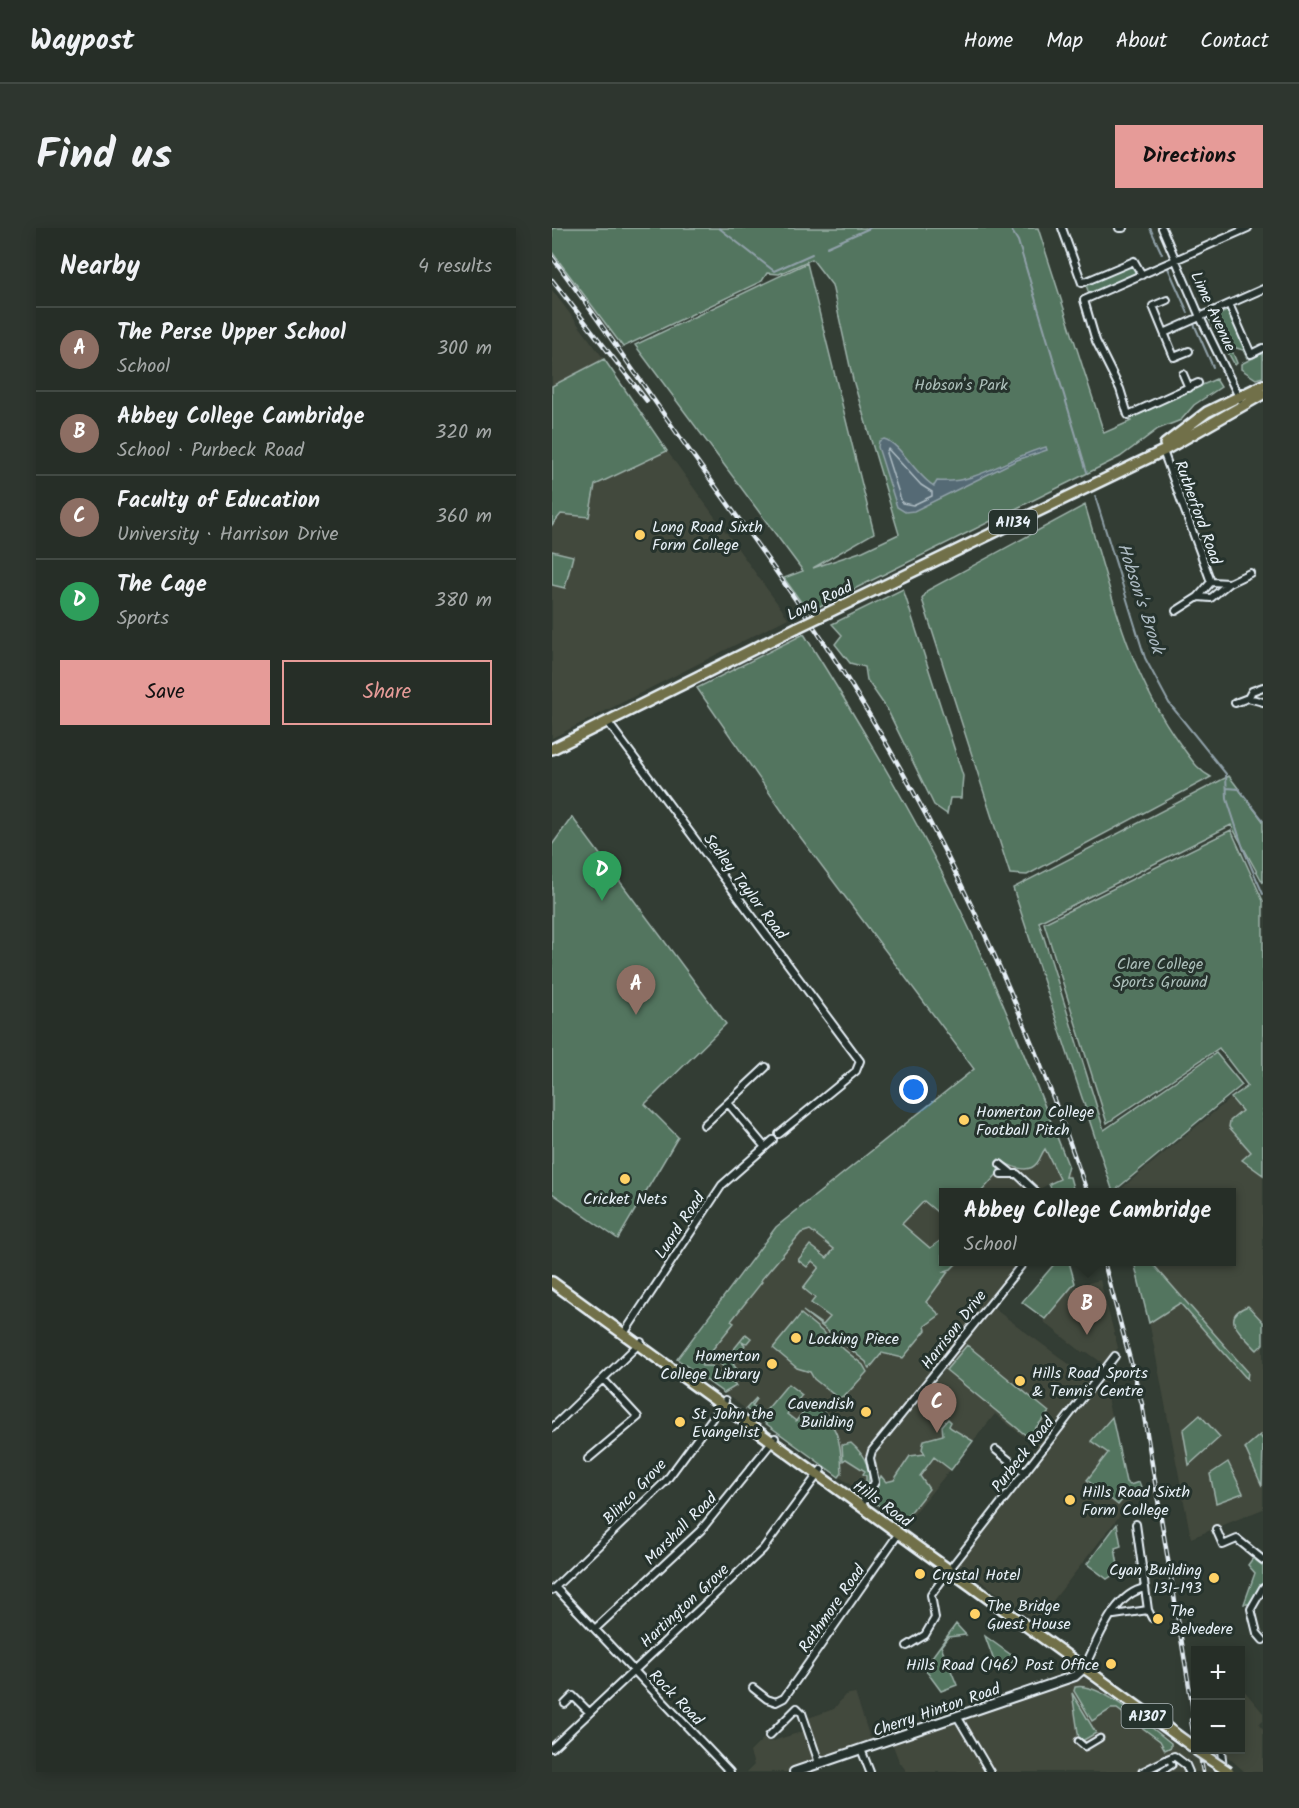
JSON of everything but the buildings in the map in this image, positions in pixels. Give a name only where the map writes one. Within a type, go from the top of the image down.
[{"type":"main road","name":"Long Road","points":[[552,749],[896,579],[1163,451],[1263,385]]},
{"type":"main road","name":"Long Road","points":[[1100,481],[1166,443],[1207,412],[1263,394]]},
{"type":"main road","name":"Hills Road","points":[[552,1282],[622,1336],[640,1343],[820,1472],[861,1506],[1191,1746]]},
{"type":"main road","name":"Hills Road","points":[[1202,1754],[1229,1772]]},
{"type":"street","points":[[1062,228],[1082,283],[1134,261],[1142,275]]},
{"type":"street","name":"Lime Avenue","points":[[1162,228],[1200,317],[1241,400]]},
{"type":"street","points":[[1198,383],[1128,415],[1120,389],[1102,356],[1084,300],[1248,228]]},
{"type":"street","points":[[1164,333],[1263,289]]},
{"type":"street","points":[[1167,300],[1153,306],[1174,357],[1189,351]]},
{"type":"street","points":[[1229,304],[1251,354],[1263,348]]},
{"type":"street","points":[[1183,374],[1189,387]]},
{"type":"street","name":"Rutherford Road","points":[[1163,451],[1211,582]]},
{"type":"street","points":[[1198,597],[1211,598],[1229,583],[1250,573]]},
{"type":"street","points":[[1176,611],[1198,597],[1211,582],[1229,583]]},
{"type":"street","points":[[1235,703],[1248,698],[1252,691],[1263,687]]},
{"type":"street","points":[[1248,698],[1263,703]]},
{"type":"street","name":"Sedley Taylor Road","points":[[607,721],[859,1058],[859,1068],[779,1134]]},
{"type":"street","points":[[704,1125],[766,1066]]},
{"type":"street","points":[[728,1103],[764,1146]]},
{"type":"street","name":"Luard Road","points":[[622,1336],[722,1185],[773,1140]]},
{"type":"street","points":[[1000,1164],[1023,1178],[1032,1188]]},
{"type":"street","points":[[1001,1174],[1010,1172]]},
{"type":"street","name":"Harrison Drive","points":[[861,1506],[874,1482],[870,1458],[872,1451],[1021,1266]]},
{"type":"street","points":[[552,1428],[640,1343]]},
{"type":"street","name":"Purbeck Road","points":[[907,1646],[925,1635],[935,1618],[931,1595],[1115,1356]]},
{"type":"street","points":[[588,1459],[638,1417],[603,1379]]},
{"type":"street","name":"Blinco Grove","points":[[554,1589],[666,1482],[723,1403]]},
{"type":"street","name":"Marshall Road","points":[[595,1629],[701,1530],[773,1439]]},
{"type":"street","points":[[996,1450],[1024,1473]]},
{"type":"street","name":"Hartington Grove","points":[[552,1748],[763,1549],[820,1472]]},
{"type":"street","points":[[1136,1524],[1148,1610],[1152,1618]]},
{"type":"street","points":[[1216,1530],[1223,1545],[1237,1539],[1263,1560]]},
{"type":"street","name":"Rathmore Road","points":[[753,1688],[767,1700],[776,1702],[784,1698],[899,1533]]},
{"type":"street","points":[[1084,1668],[1106,1624],[1114,1615],[1119,1601],[1130,1592],[1145,1588]]},
{"type":"street","points":[[1263,1588],[1251,1609],[1257,1633],[1263,1640]]},
{"type":"street","name":"Rock Road","points":[[554,1589],[595,1629],[730,1772]]},
{"type":"street","points":[[1114,1615],[1148,1610]]},
{"type":"street","name":"Cherry Hinton Road","points":[[794,1772],[1075,1676],[1084,1668]]},
{"type":"street","points":[[565,1704],[573,1696],[588,1713]]},
{"type":"street","points":[[769,1736],[797,1708],[802,1713],[819,1763]]},
{"type":"street","points":[[957,1716],[990,1772]]},
{"type":"street","points":[[1077,1741],[1085,1747],[1100,1738]]},
{"type":"street","points":[[861,1749],[870,1772]]},
{"type":"street","points":[[1221,1754],[1223,1772]]},
{"type":"street","points":[[1142,1772],[1167,1757],[1173,1756],[1181,1760],[1189,1772]]},
{"type":"street","points":[[1161,1772],[1172,1765],[1167,1757]]},
{"type":"shaded area","name":"Long Road Sixth Form College","points":[[552,290],[604,359],[667,451],[788,618],[552,738]]},
{"type":"shaded area","points":[[1017,1037],[1070,1177],[1056,1180],[1041,1188],[939,1188],[939,1266],[1016,1266],[872,1446],[866,1457],[869,1483],[863,1494],[677,1359],[776,1227]]},
{"type":"shaded area","points":[[1263,1075],[1263,1509],[1191,1538],[1145,1300],[1135,1266],[1236,1266],[1236,1188],[1122,1188],[1231,1098]]},
{"type":"shaded area","points":[[1100,1280],[1118,1348],[1104,1364],[1087,1352],[1082,1352],[1043,1321],[1070,1288]]},
{"type":"shaded area","points":[[989,1305],[1081,1373],[1090,1389],[1042,1451],[995,1414],[905,1525],[870,1499],[878,1483],[875,1455],[943,1372],[939,1369]]},
{"type":"shaded area","name":"Hills Road Sixth Form College","points":[[1103,1380],[1126,1482],[1135,1496],[1037,1621],[958,1565]]},
{"type":"shaded area","points":[[1085,1678],[1214,1772],[1193,1772],[1191,1758],[1187,1772],[907,1772],[899,1761],[892,1743]]},
{"type":"shaded area","points":[[1245,1692],[1263,1713],[1263,1720],[1259,1724],[1263,1729],[1263,1772],[1245,1772],[1227,1754],[1245,1754]]},
{"type":"shaded area","points":[[855,1693],[874,1750],[807,1772],[747,1772],[754,1765],[750,1752],[763,1739],[770,1742],[804,1731],[800,1721],[834,1709],[845,1695]]},
{"type":"green space","name":"Hobson's Park","points":[[552,228],[1038,228],[1104,433],[1131,421],[1130,417],[1216,379],[1221,387],[1194,405],[1181,420],[1158,429],[1120,457],[808,612],[784,578],[803,571],[635,345],[807,263],[874,533],[813,568],[863,551],[899,534],[853,380],[832,285],[812,259],[779,274],[767,273],[762,281],[623,347],[552,252]]},
{"type":"green space","points":[[1130,265],[1136,271],[1134,275],[1089,294],[1086,285]]},
{"type":"green space","points":[[1229,310],[1249,356],[1247,358],[1243,350],[1230,346],[1237,363],[1235,365],[1209,319]]},
{"type":"green space","points":[[1263,353],[1263,377],[1256,379],[1241,369],[1241,364]]},
{"type":"green space","points":[[604,359],[667,451],[595,485],[589,517],[561,514],[552,525],[552,386]]},
{"type":"green space","points":[[1085,505],[1122,629],[1147,688],[1162,717],[1180,744],[1197,766],[1211,777],[1027,875],[1010,874],[922,599],[928,590]]},
{"type":"green space","points":[[552,551],[573,556],[565,588],[552,585]]},
{"type":"green space","points":[[903,589],[963,776],[961,798],[950,798],[947,814],[934,805],[887,709],[867,680],[865,667],[850,663],[835,644],[842,635],[832,624]]},
{"type":"green space","points":[[804,634],[886,770],[961,911],[1030,1069],[1068,1165],[1065,1177],[1070,1177],[1073,1188],[1051,1188],[1049,1184],[1060,1179],[1045,1149],[1037,1163],[1029,1168],[1013,1167],[999,1159],[996,1162],[999,1172],[985,1188],[939,1188],[939,1214],[924,1201],[902,1224],[930,1248],[939,1242],[939,1266],[954,1266],[942,1272],[948,1272],[926,1302],[940,1315],[925,1326],[926,1330],[903,1358],[882,1353],[869,1369],[866,1362],[803,1311],[823,1325],[830,1317],[811,1303],[815,1298],[803,1288],[819,1267],[812,1261],[807,1267],[798,1260],[810,1245],[827,1258],[834,1249],[810,1230],[801,1233],[761,1280],[762,1282],[731,1321],[734,1323],[712,1350],[717,1354],[711,1361],[701,1362],[702,1366],[712,1366],[736,1386],[724,1393],[677,1359],[776,1227],[974,1069],[795,830],[697,688]]},
{"type":"green space","points":[[1229,776],[1263,821],[1263,883],[1231,825],[1039,922],[1104,1130],[1216,1053],[1242,1085],[1118,1188],[1112,1188],[1013,888]]},
{"type":"green space","points":[[572,817],[726,1024],[645,1104],[678,1137],[618,1239],[552,1193],[552,845]]},
{"type":"green space","name":"Clare College Sports Ground","points":[[1231,830],[1263,901],[1263,1175],[1242,1160],[1251,1152],[1229,1127],[1230,1121],[1242,1111],[1231,1098],[1248,1086],[1219,1048],[1107,1123],[1044,923]]},
{"type":"green space","points":[[1053,1266],[1070,1266],[1075,1283],[1045,1319],[1022,1302]]},
{"type":"green space","points":[[1135,1266],[1155,1266],[1248,1372],[1247,1379],[1180,1303],[1149,1323]]},
{"type":"green space","points":[[1248,1306],[1263,1322],[1263,1344],[1257,1350],[1240,1333],[1234,1321],[1234,1316],[1239,1310]]},
{"type":"green space","points":[[801,1314],[863,1365],[867,1372],[844,1397],[838,1398],[814,1379],[810,1372],[797,1368],[773,1348]]},
{"type":"green space","points":[[746,1334],[751,1338],[747,1343],[742,1342],[745,1345],[733,1364],[738,1371],[745,1374],[740,1381],[718,1362],[721,1357],[725,1360]]},
{"type":"green space","points":[[967,1345],[1049,1412],[1028,1437],[946,1370]]},
{"type":"green space","points":[[788,1384],[802,1395],[787,1414],[796,1421],[811,1402],[833,1420],[832,1425],[841,1454],[842,1473],[839,1477],[746,1409],[756,1398],[752,1406],[763,1414]]},
{"type":"green space","points":[[1200,1415],[1220,1437],[1189,1465],[1183,1430]]},
{"type":"green space","points":[[1112,1417],[1126,1482],[1130,1485],[1139,1482],[1141,1487],[1132,1497],[1127,1494],[1118,1505],[1087,1480],[1108,1453],[1091,1441]]},
{"type":"green space","points":[[948,1419],[951,1422],[949,1426],[951,1428],[973,1441],[951,1470],[934,1457],[920,1476],[929,1489],[906,1518],[896,1511],[892,1515],[870,1499],[881,1476],[886,1482],[894,1480],[910,1456],[925,1454],[922,1449],[924,1440],[943,1435],[942,1426]]},
{"type":"green space","points":[[1260,1435],[1263,1440],[1262,1486],[1245,1448]]},
{"type":"green space","points":[[851,1443],[867,1464],[869,1477],[866,1490],[866,1476],[863,1474],[865,1471],[846,1459],[843,1461],[842,1445]]},
{"type":"green space","points":[[1228,1462],[1243,1493],[1216,1503],[1210,1474]]},
{"type":"green space","points":[[1117,1524],[1121,1546],[1115,1548],[1119,1571],[1107,1579],[1087,1564]]},
{"type":"green space","points":[[1253,1558],[1263,1566],[1263,1584],[1251,1604],[1244,1604],[1255,1573],[1248,1565]]},
{"type":"green space","points":[[956,1624],[966,1635],[948,1637],[941,1646],[957,1685],[941,1691],[924,1668]]},
{"type":"green space","points":[[985,1636],[1014,1657],[1012,1663],[997,1669]]},
{"type":"green space","points":[[1075,1687],[1085,1687],[1111,1698],[1171,1743],[1171,1747],[1165,1750],[1160,1741],[1117,1709],[1111,1709],[1092,1721],[1074,1691]]},
{"type":"green space","points":[[1072,1693],[1096,1733],[1082,1741],[1079,1739]]},
{"type":"water","points":[[884,439],[896,447],[934,486],[937,481],[966,479],[1032,451],[1046,447],[1047,450],[1017,460],[914,511],[905,512],[897,507],[878,447],[879,441]]},
{"type":"waterway","points":[[719,228],[774,271],[812,254]]},
{"type":"waterway","points":[[827,247],[870,228]]},
{"type":"waterway","name":"Hobson's Brook","points":[[1010,228],[1018,241],[1087,472]]},
{"type":"waterway","points":[[1150,228],[1162,254]]},
{"type":"waterway","points":[[1168,268],[1188,313]]},
{"type":"waterway","points":[[1194,324],[1213,367]]},
{"type":"waterway","name":"Hobson's Brook","points":[[1095,496],[1145,658],[1169,703],[1226,774],[1227,799],[1243,848],[1263,894]]},
{"type":"waterway","points":[[1227,788],[1239,789],[1263,820]]},
{"type":"railway","points":[[552,257],[816,630],[910,785],[977,918],[1007,985],[1036,1053],[1086,1188]]},
{"type":"railway","points":[[552,280],[647,401]]},
{"type":"railway","points":[[1105,1266],[1142,1404],[1191,1700]]},
{"type":"railway","points":[[1200,1754],[1203,1772]]},
{"type":"place","name":"Long Road Sixth Form College","points":[[640,535]]},
{"type":"place","name":"The Cage","points":[[602,901]]},
{"type":"place","name":"The Perse Upper School","points":[[636,1015]]},
{"type":"place","name":"Homerton College Football Pitch","points":[[964,1120]]},
{"type":"place","name":"Cricket Nets","points":[[625,1179]]},
{"type":"place","name":"Abbey College Cambridge","points":[[1087,1335]]},
{"type":"place","name":"Locking Piece","points":[[796,1338]]},
{"type":"place","name":"Homerton College Library","points":[[772,1364]]},
{"type":"place","name":"Hills Road Sports & Tennis Centre","points":[[1020,1381]]},
{"type":"place","name":"Cavendish Building","points":[[866,1412]]},
{"type":"place","name":"St John the Evangelist","points":[[680,1422]]},
{"type":"place","name":"Faculty of Education","points":[[937,1433]]},
{"type":"place","name":"Hills Road Sixth Form College","points":[[1070,1500]]},
{"type":"place","name":"Crystal Hotel","points":[[920,1574]]},
{"type":"place","name":"Cyan Building 131-193","points":[[1214,1578]]},
{"type":"place","name":"The Bridge Guest House","points":[[975,1614]]},
{"type":"place","name":"The Belvedere","points":[[1158,1619]]},
{"type":"place","name":"Hills Road (146) Post Office","points":[[1111,1664]]}]
